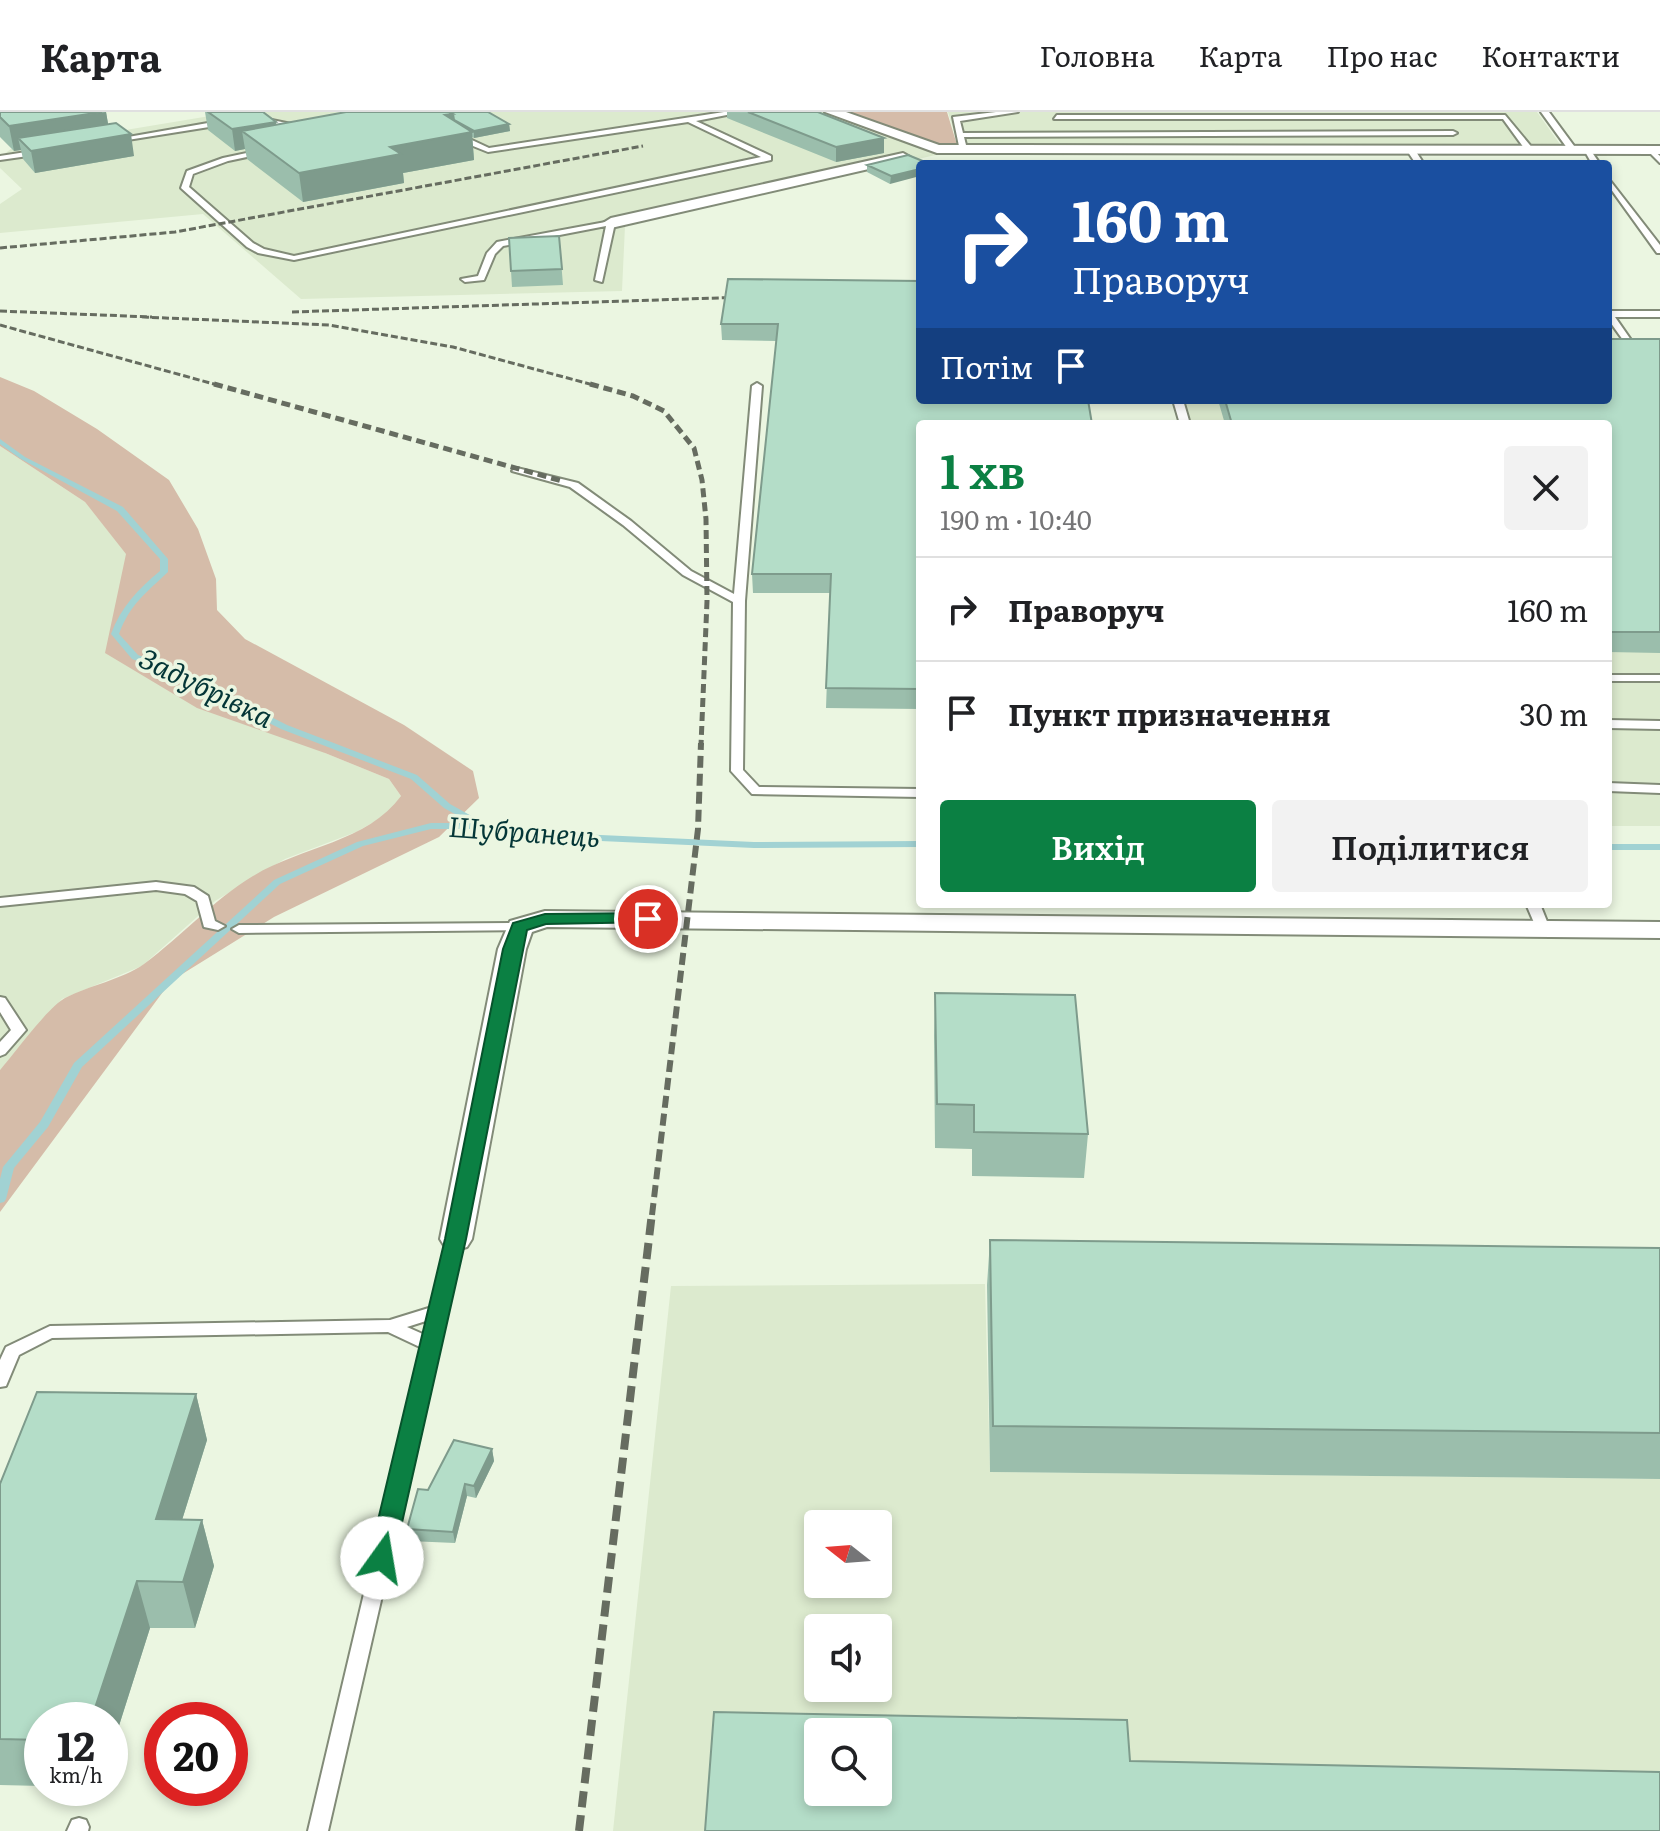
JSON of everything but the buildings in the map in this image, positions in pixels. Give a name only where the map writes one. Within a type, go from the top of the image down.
[{"type":"street","points":[[832,112],[937,149]]},
{"type":"street","points":[[611,223],[962,142],[1232,141],[1410,149],[1657,153]]},
{"type":"street","points":[[456,1239],[512,949],[520,927],[545,919],[1538,917],[1660,930]]},
{"type":"lane","points":[[446,132],[488,150],[738,112]]},
{"type":"lane","points":[[962,142],[956,119],[1014,112]]},
{"type":"lane","points":[[1545,112],[1591,160]]},
{"type":"lane","points":[[1057,117],[1241,114],[1505,117],[1530,150]]},
{"type":"lane","points":[[1441,115],[1463,150]]},
{"type":"lane","points":[[1224,116],[1232,141],[1453,133]]},
{"type":"lane","points":[[106,141],[258,117],[273,119],[293,128],[307,126]]},
{"type":"lane","points":[[278,148],[225,158],[201,168],[190,173],[185,188],[250,245],[261,251],[294,258],[768,158],[691,121]]},
{"type":"lane","points":[[1410,149],[1417,160]]},
{"type":"lane","points":[[0,158],[45,151]]},
{"type":"lane","points":[[1612,185],[1660,251]]},
{"type":"lane","points":[[465,279],[481,278],[491,253],[500,244],[611,223],[599,280]]},
{"type":"lane","points":[[1612,314],[1660,314]]},
{"type":"lane","points":[[1612,320],[1634,350],[1612,350]]},
{"type":"lane","points":[[757,386],[739,601],[737,771],[756,791],[916,793]]},
{"type":"lane","points":[[517,471],[574,485],[627,523],[687,573],[739,601]]},
{"type":"lane","points":[[1612,678],[1660,678]]},
{"type":"lane","points":[[1612,724],[1660,725]]},
{"type":"lane","points":[[1612,787],[1660,789]]},
{"type":"lane","points":[[0,902],[156,886],[189,890],[203,899],[209,924],[218,926]]},
{"type":"lane","points":[[239,929],[520,927]]},
{"type":"lane","points":[[0,1001],[19,1030],[0,1051]]},
{"type":"lane","points":[[318,1831],[456,1239]]},
{"type":"lane","points":[[0,1381],[12,1351],[50,1332],[390,1326],[439,1311]]},
{"type":"lane","points":[[390,1326],[431,1345]]},
{"type":"shaded area","points":[[234,112],[822,112],[940,154],[625,226],[622,291],[301,299],[203,214],[0,233],[0,204],[22,189],[0,168],[0,157],[11,149]]},
{"type":"shaded area","points":[[839,112],[947,112],[957,145],[934,145]]},
{"type":"shaded area","points":[[948,112],[1537,112],[1562,147],[958,145]]},
{"type":"shaded area","points":[[1660,353],[1660,826],[1612,826],[1612,420],[1184,420],[1179,404],[1612,404],[1612,396]]},
{"type":"shaded area","points":[[0,377],[34,391],[97,429],[169,480],[198,529],[216,579],[217,610],[245,639],[404,725],[473,771],[479,798],[439,837],[274,917],[171,981],[0,1212],[0,1070],[50,1011],[65,998],[135,970],[224,896],[253,876],[371,824],[401,796],[389,779],[197,708],[105,653],[126,554],[85,502],[0,446]]},
{"type":"shaded area","points":[[0,446],[85,502],[127,554],[325,753],[389,779],[401,796],[388,814],[356,832],[285,859],[215,901],[142,966],[62,999],[0,1070]]},
{"type":"shaded area","points":[[985,1284],[990,1472],[1660,1479],[1660,1831],[613,1831],[671,1286]]},
{"type":"waterway","name":"Задубрівка","points":[[0,441],[23,458],[120,509],[164,559],[164,572],[134,599],[115,634],[135,657],[173,671],[284,727],[414,777],[447,806],[481,825]]},
{"type":"waterway","name":"Шубранець","points":[[0,1199],[9,1167],[44,1124],[78,1065],[277,882],[360,844],[431,826],[502,826],[535,835],[754,845],[916,844]]},
{"type":"waterway","name":"Шубранець","points":[[1612,847],[1660,847]]},
{"type":"railway","points":[[0,248],[175,232],[643,146]]},
{"type":"railway","points":[[292,312],[748,297]]},
{"type":"railway","points":[[0,311],[152,317]]},
{"type":"railway","points":[[142,317],[329,325],[453,347],[597,386]]},
{"type":"railway","points":[[0,325],[221,386]]},
{"type":"railway","points":[[214,384],[562,481]]},
{"type":"railway","points":[[590,384],[633,396],[664,411],[694,448],[702,480],[706,519],[707,601],[701,745]]},
{"type":"railway","points":[[652,1215],[698,829],[701,743]]},
{"type":"railway","points":[[579,1831],[652,1213]]},
{"type":"route","points":[[382,1558],[456,1239],[512,949],[520,927],[545,919],[648,919]]}]
